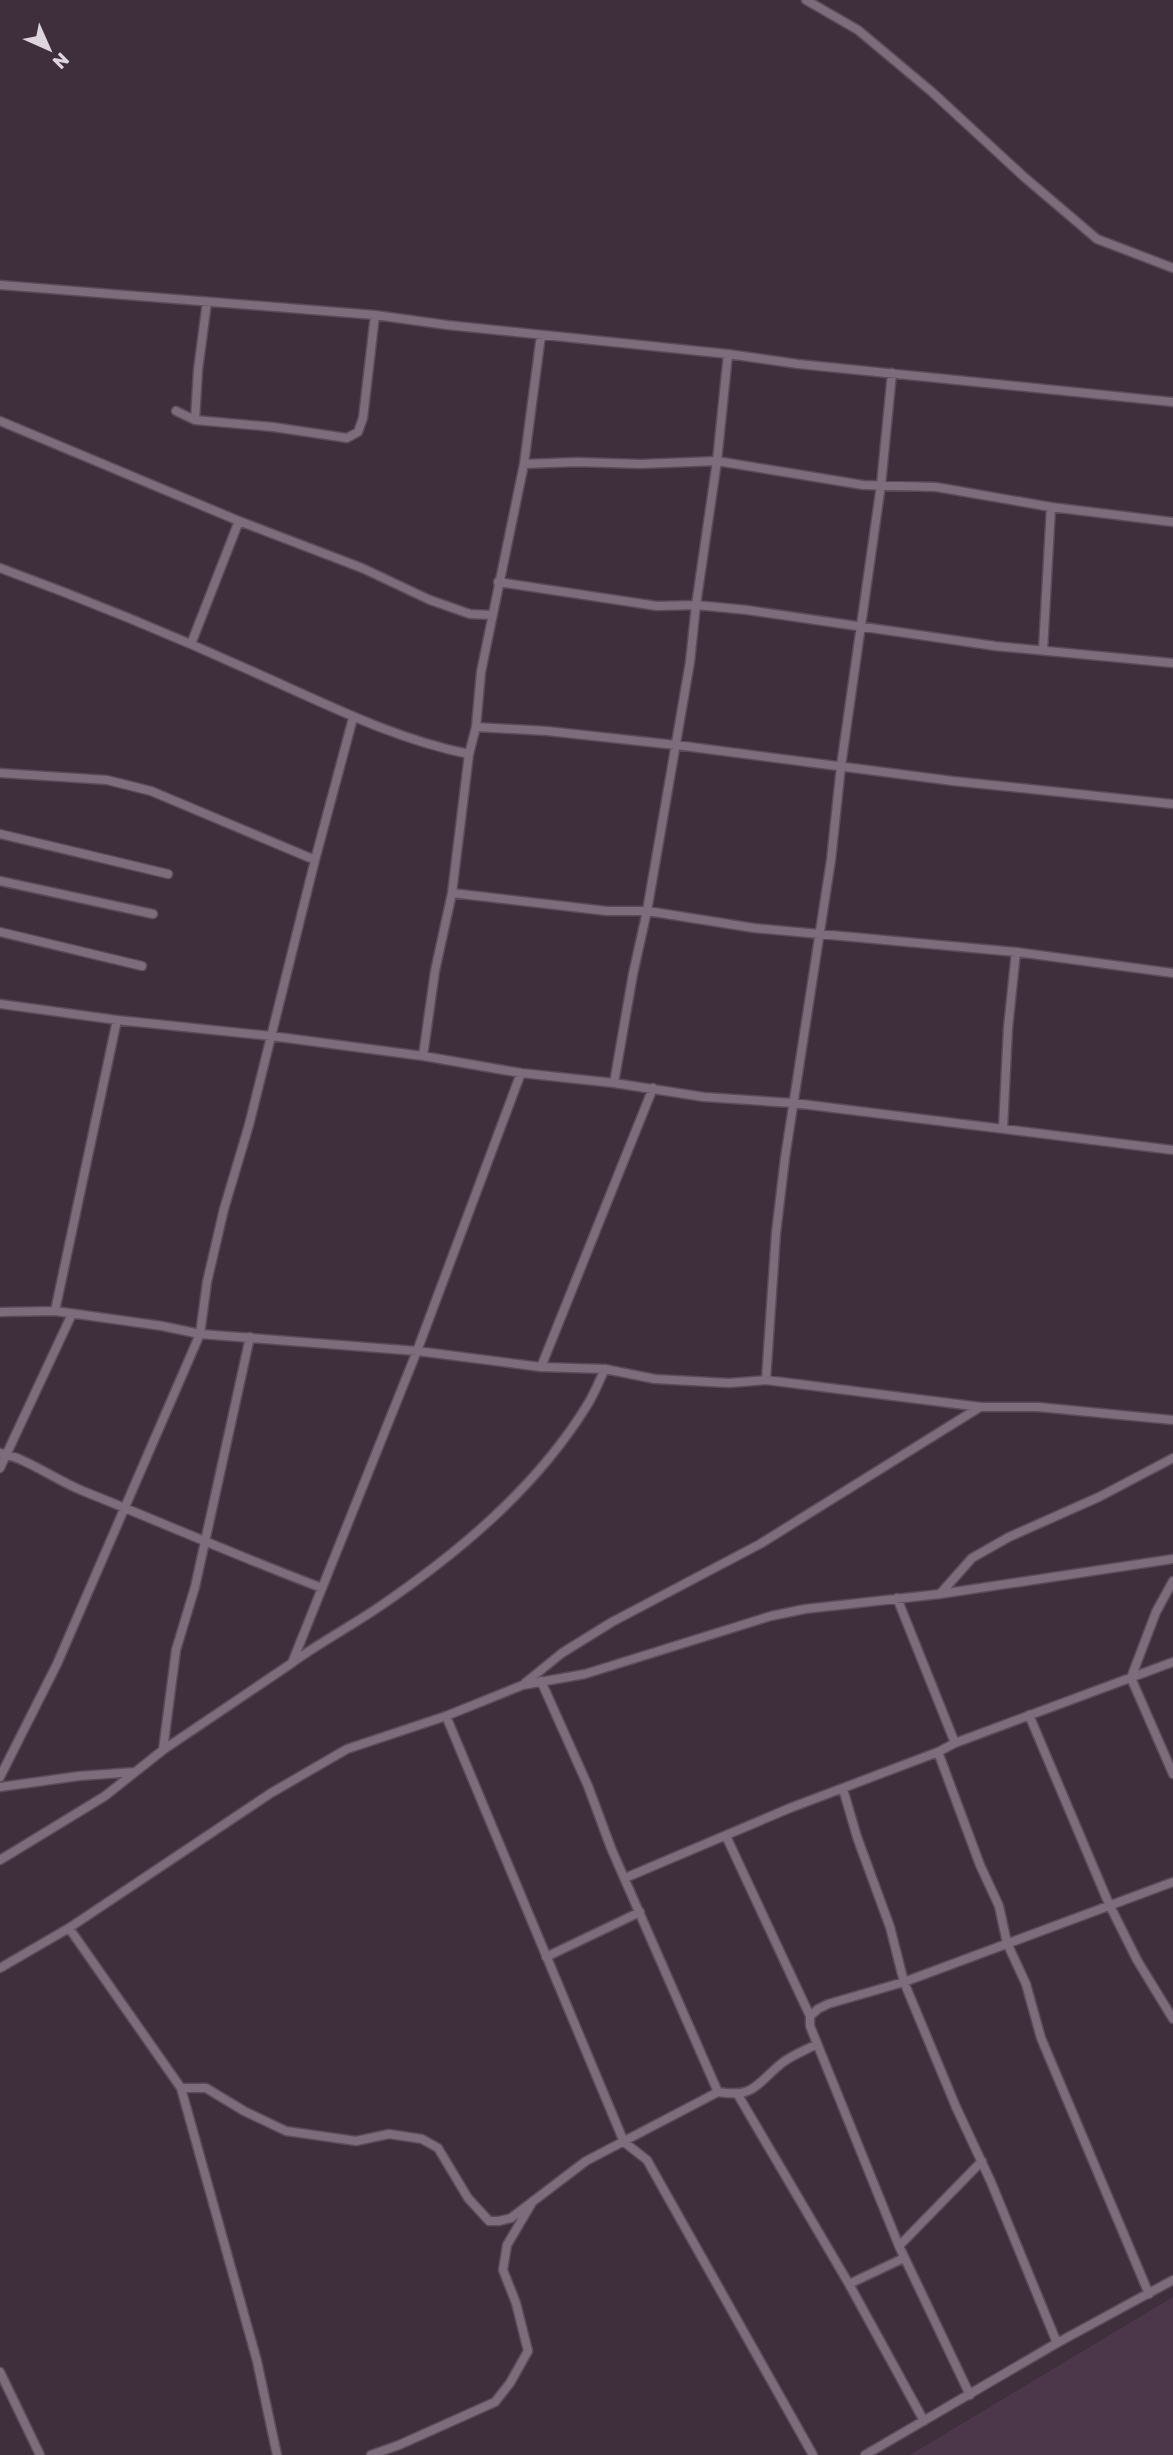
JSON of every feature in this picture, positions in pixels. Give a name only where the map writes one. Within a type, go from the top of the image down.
[{"type":"street","points":[[806,0],[858,30],[1097,239],[1173,268]]},
{"type":"street","points":[[0,285],[375,315],[799,364],[1173,402]]},
{"type":"street","points":[[195,420],[197,379],[207,302]]},
{"type":"street","points":[[176,411],[195,420],[273,427],[347,438],[358,432],[363,418],[375,315]]},
{"type":"street","points":[[423,1056],[435,971],[452,893],[469,754],[476,727],[481,673],[524,464],[541,335]]},
{"type":"street","points":[[614,1083],[690,662],[717,461],[728,354]]},
{"type":"street","points":[[766,1380],[776,1233],[793,1103],[821,933],[841,766],[881,485],[892,373]]},
{"type":"street","points":[[0,421],[239,521],[362,568],[430,600],[470,614],[492,615]]},
{"type":"street","points":[[524,464],[717,461],[863,485],[936,486],[1051,507],[1173,522]]},
{"type":"street","points":[[1043,650],[1051,507]]},
{"type":"street","points":[[191,644],[239,521]]},
{"type":"street","points":[[0,568],[191,644],[353,718],[442,748],[469,754]]},
{"type":"street","points":[[498,582],[657,606],[696,605],[995,646],[1173,663]]},
{"type":"street","points":[[0,1777],[57,1664],[200,1334],[207,1282],[223,1209],[249,1125],[353,718]]},
{"type":"street","points":[[476,727],[547,730],[1173,804]]},
{"type":"street","points":[[0,773],[107,780],[151,791],[315,860]]},
{"type":"street","points":[[0,834],[168,873]]},
{"type":"street","points":[[0,881],[153,914]]},
{"type":"street","points":[[452,893],[607,911],[647,911],[741,926],[1016,952],[1173,974]]},
{"type":"street","points":[[0,932],[142,966]]},
{"type":"street","points":[[1003,1128],[1016,952]]},
{"type":"street","points":[[0,1004],[423,1056],[521,1073],[653,1088],[704,1097],[793,1103],[1173,1150]]},
{"type":"street","points":[[55,1311],[117,1020]]},
{"type":"street","points":[[292,1663],[417,1351],[521,1073]]},
{"type":"street","points":[[541,1367],[653,1088]]},
{"type":"street","points":[[0,1312],[55,1311],[200,1334],[417,1351],[541,1367],[605,1369],[655,1379],[729,1383],[766,1380],[981,1407],[1038,1406],[1173,1420]]},
{"type":"street","points":[[0,1468],[3,1453],[72,1314]]},
{"type":"street","points":[[163,1749],[176,1650],[195,1587],[250,1337]]},
{"type":"street","points":[[0,1860],[105,1796],[163,1749],[378,1607],[479,1531],[563,1440],[587,1406],[605,1369]]},
{"type":"street","points":[[523,1685],[562,1653],[612,1622],[760,1544],[981,1407]]},
{"type":"street","points":[[3,1453],[82,1490],[322,1588]]},
{"type":"street","points":[[940,1594],[963,1568],[981,1553],[1009,1537],[1099,1497],[1173,1458]]},
{"type":"street","points":[[0,1968],[69,1928],[271,1793],[347,1749],[446,1716],[523,1685],[585,1674],[771,1616],[805,1609],[940,1594],[1173,1559]]},
{"type":"street","points":[[1173,1581],[1156,1612],[1131,1678],[1173,1774]]},
{"type":"street","points":[[898,1598],[955,1743]]},
{"type":"street","points":[[625,1878],[789,1808],[1173,1662]]},
{"type":"street","points":[[541,1681],[718,2092]]},
{"type":"street","points":[[446,1716],[624,2142],[647,2160],[813,2455]]},
{"type":"street","points":[[1028,1716],[1109,1905],[1137,1960],[1173,2019]]},
{"type":"street","points":[[938,1752],[980,1865],[999,1906],[1007,1943],[1030,1996],[1041,2038],[1149,2294]]},
{"type":"street","points":[[0,1787],[79,1776],[135,1772]]},
{"type":"street","points":[[843,1789],[857,1837],[890,1927],[904,1982],[1057,2343]]},
{"type":"street","points":[[726,1836],[810,2016],[810,2026],[904,2258],[970,2395]]},
{"type":"street","points":[[810,2016],[828,2004],[904,1982],[1173,1882]]},
{"type":"street","points":[[546,1957],[640,1912]]},
{"type":"street","points":[[69,1928],[181,2088],[257,2361],[277,2455]]},
{"type":"street","points":[[181,2088],[206,2088],[244,2111],[286,2131],[356,2141],[388,2134],[422,2138],[438,2148],[468,2197],[489,2221],[499,2221],[511,2218],[586,2161],[718,2092],[737,2095],[754,2090],[784,2061],[817,2044]]},
{"type":"street","points":[[737,2095],[849,2284],[924,2421]]},
{"type":"street","points":[[899,2246],[982,2161]]},
{"type":"street","points":[[370,2455],[399,2445],[495,2402],[510,2383],[528,2351],[516,2303],[503,2270],[507,2245],[536,2198]]},
{"type":"street","points":[[849,2284],[904,2258]]},
{"type":"street","points":[[866,2455],[1057,2343],[1173,2280]]},
{"type":"street","points":[[0,2372],[40,2455]]},
{"type":"shaded area","points":[[1173,2297],[1173,2455],[910,2455]]}]
